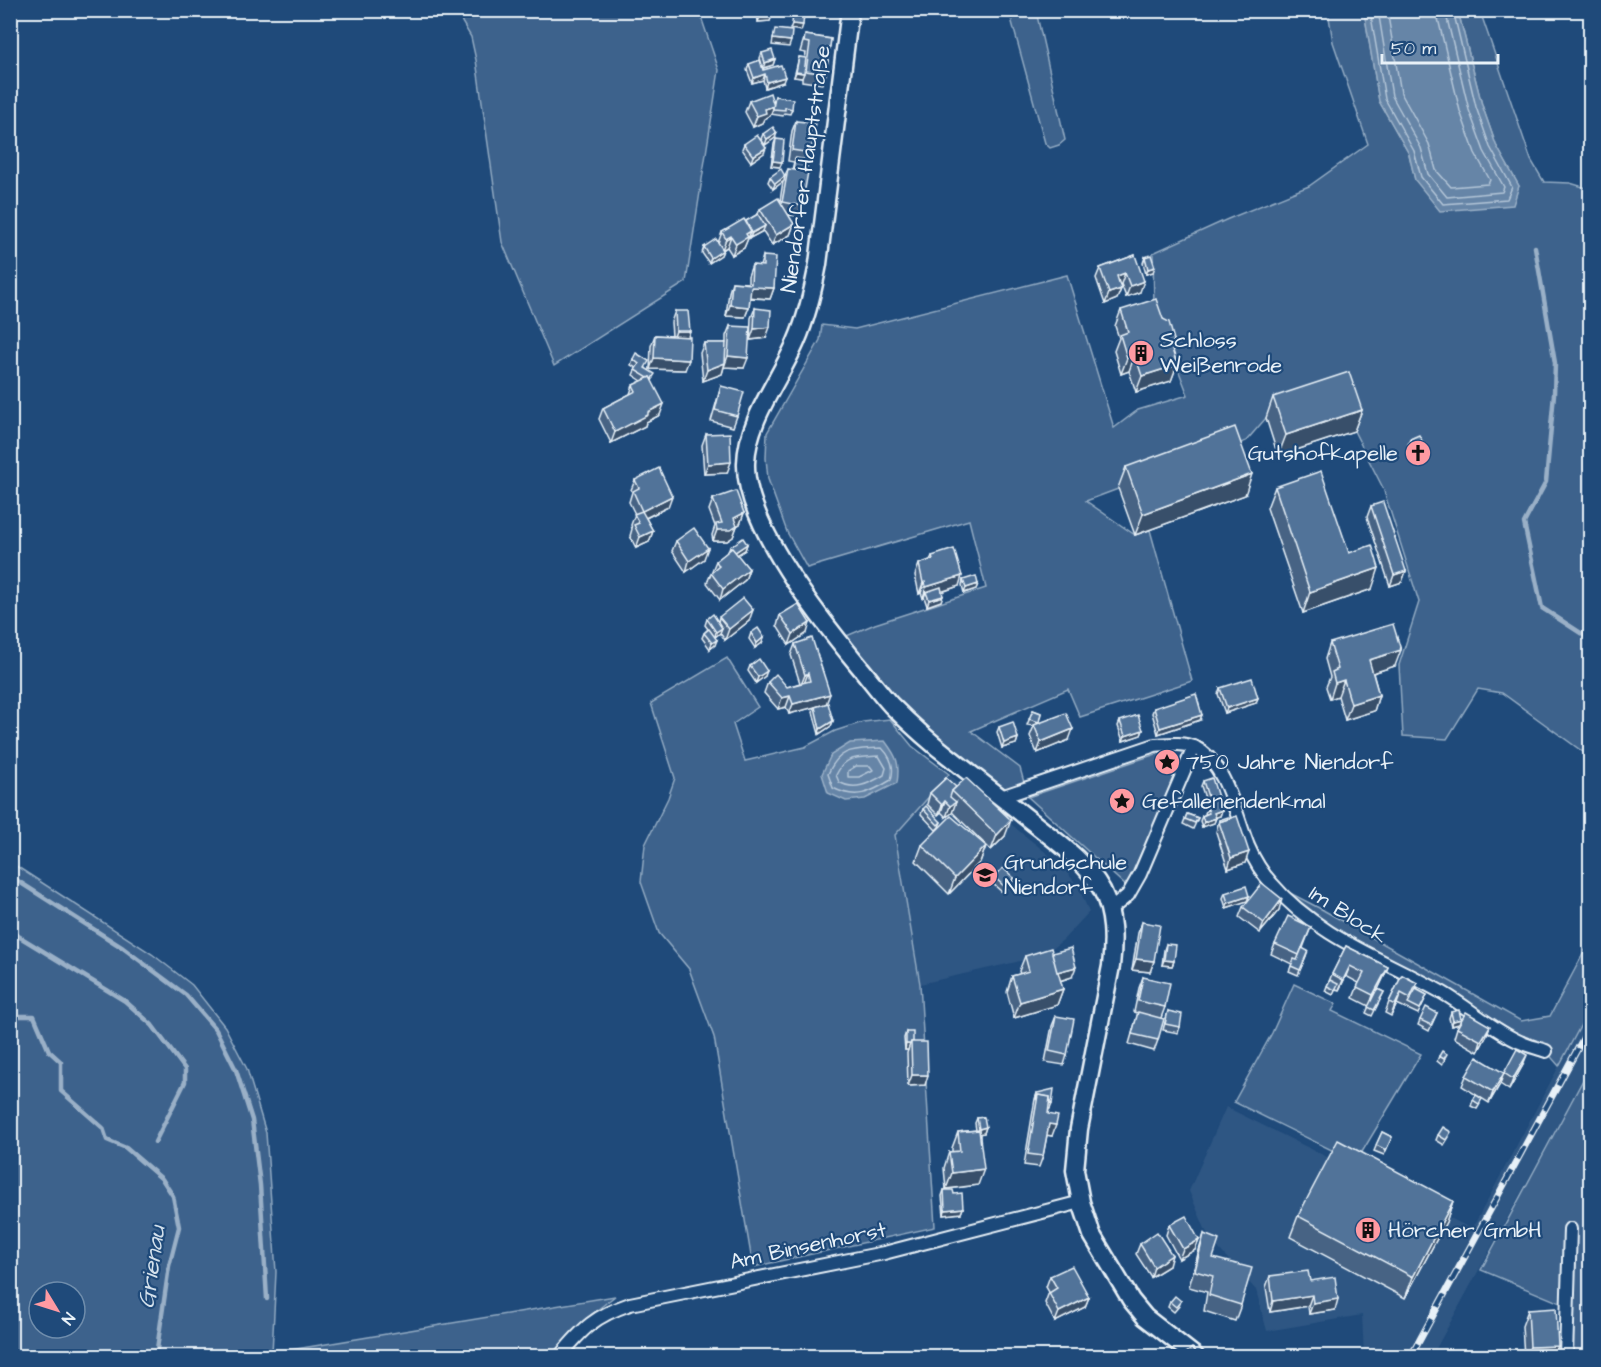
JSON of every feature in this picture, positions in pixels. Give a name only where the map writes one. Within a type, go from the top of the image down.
[{"type":"main road","name":"Niendorfer Hauptstraße","points":[[850,10],[812,297],[796,343],[749,440],[746,464],[747,483],[763,526],[782,562],[837,640],[891,704],[950,758],[1053,838],[1087,868],[1102,890],[1110,910],[1114,938],[1111,966],[1080,1129],[1075,1170],[1081,1202],[1092,1235],[1131,1300],[1145,1317],[1195,1356]]},
{"type":"street","points":[[1001,797],[1155,745],[1177,743],[1194,747],[1140,874],[1128,895],[1110,910]]},
{"type":"street","name":"Im Block","points":[[1194,747],[1206,755],[1224,780],[1257,865],[1291,902],[1345,943],[1444,994],[1519,1042],[1546,1051]]},
{"type":"street","name":"Am Binsenhorst","points":[[560,1356],[592,1321],[609,1311],[630,1304],[884,1253],[1081,1202]]},
{"type":"street","points":[[1566,1356],[1570,1229]]},
{"type":"shaded area","points":[[460,11],[699,11],[719,70],[686,282],[554,366],[502,242],[476,60],[471,37],[462,22]]},
{"type":"shaded area","points":[[1009,11],[1036,11],[1065,140],[1059,145],[1050,148],[1045,143]]},
{"type":"shaded area","points":[[1328,11],[1364,11],[1379,101],[1409,154],[1415,180],[1519,186],[1496,145],[1482,105],[1458,11],[1480,11],[1531,160],[1544,182],[1570,183],[1590,189],[1590,757],[1502,693],[1478,689],[1447,739],[1403,736],[1399,665],[1419,602],[1383,488],[1354,431],[1266,418],[1246,441],[1086,501],[1135,535],[1150,530],[1192,681],[1080,717],[1068,689],[971,731],[1020,768],[1028,797],[998,788],[920,732],[837,640],[875,624],[986,588],[969,520],[807,568],[787,532],[768,479],[767,433],[820,340],[822,325],[855,329],[1067,275],[1114,428],[1138,410],[1188,395],[1154,307],[1153,253],[1309,186],[1368,144],[1333,42]]},
{"type":"shaded area","points":[[727,658],[758,707],[733,724],[745,761],[805,747],[835,731],[863,722],[890,719],[912,746],[949,774],[895,835],[920,984],[935,1227],[753,1267],[714,1037],[689,969],[659,933],[641,882],[645,845],[675,778],[651,703]]},
{"type":"shaded area","points":[[1162,752],[1176,757],[1180,769],[1126,886],[1028,797]]},
{"type":"shaded area","name":"Grundschule Niendorf","points":[[949,774],[1060,864],[1078,886],[1089,912],[1063,940],[1042,956],[920,984],[895,835]]},
{"type":"shaded area","points":[[10,862],[152,954],[192,985],[225,1027],[247,1069],[266,1133],[276,1272],[272,1353],[615,1296],[587,1318],[554,1356],[11,1356]]},
{"type":"shaded area","points":[[1288,892],[1521,1021],[1550,1016],[1590,941],[1590,1008],[1559,1066],[1546,1051],[1447,990],[1347,938]]},
{"type":"shaded area","points":[[1294,984],[1336,1004],[1332,1011],[1421,1054],[1356,1162],[1234,1102],[1272,1033]]},
{"type":"shaded area","points":[[1590,1008],[1590,1066],[1432,1356],[1364,1356],[1362,1315],[1267,1331],[1256,1290],[1209,1238],[1189,1191],[1226,1107],[1472,1229]]},
{"type":"shaded area","points":[[1590,1070],[1590,1356],[1571,1356],[1570,1307],[1481,1270]]},
{"type":"water","points":[[1364,11],[1458,11],[1482,105],[1496,145],[1519,186],[1513,205],[1440,211],[1415,180],[1409,154],[1379,101]]},
{"type":"water","points":[[885,741],[897,760],[897,783],[865,799],[846,801],[828,793],[822,774],[831,755],[850,743]]},
{"type":"building","points":[[760,10],[771,10],[772,16],[760,17]]},
{"type":"building","points":[[793,12],[804,14],[803,25],[792,24]]},
{"type":"building","points":[[775,29],[792,31],[791,41],[773,39]]},
{"type":"building","points":[[805,35],[831,39],[826,74],[806,71],[810,43],[804,42]]},
{"type":"building","points":[[772,50],[775,59],[765,63],[762,53]]},
{"type":"building","points":[[799,57],[806,58],[804,73],[796,72]]},
{"type":"building","points":[[760,60],[763,70],[781,65],[785,77],[767,82],[765,74],[754,78],[749,64]]},
{"type":"building","points":[[770,93],[774,106],[765,109],[766,113],[757,116],[749,101]]},
{"type":"building","points":[[775,96],[793,99],[792,109],[785,107],[785,110],[773,109]]},
{"type":"building","points":[[796,121],[816,123],[811,153],[792,150]]},
{"type":"building","points":[[773,127],[777,133],[767,139],[763,134]]},
{"type":"building","points":[[757,135],[766,148],[753,156],[744,144]]},
{"type":"building","points":[[776,139],[784,140],[782,162],[773,161]]},
{"type":"building","points":[[795,158],[808,160],[806,172],[793,170]]},
{"type":"building","points":[[781,169],[785,176],[775,184],[770,177]]},
{"type":"building","points":[[788,169],[808,172],[802,206],[782,202]]},
{"type":"building","points":[[778,198],[794,224],[776,235],[760,209]]},
{"type":"building","points":[[758,214],[765,226],[752,233],[746,221]]},
{"type":"building","points":[[744,219],[751,231],[746,234],[748,237],[736,244],[731,236],[726,239],[722,232]]},
{"type":"building","points":[[716,239],[723,250],[711,258],[704,247]]},
{"type":"building","points":[[1135,255],[1144,281],[1130,286],[1125,273],[1117,276],[1121,289],[1109,293],[1100,268]]},
{"type":"building","points":[[1151,255],[1155,267],[1148,269],[1145,257]]},
{"type":"building","points":[[763,256],[776,257],[774,288],[751,287],[749,307],[730,305],[732,282],[751,284],[752,265],[763,266]]},
{"type":"building","name":"Schloss Weißenrode","points":[[1156,299],[1163,319],[1169,322],[1174,340],[1171,346],[1177,365],[1142,376],[1135,355],[1127,358],[1120,335],[1128,332],[1121,310]]},
{"type":"building","points":[[755,308],[771,310],[770,327],[754,329]]},
{"type":"building","points":[[675,311],[688,311],[690,331],[676,331]]},
{"type":"building","points":[[730,326],[750,327],[748,358],[728,356]]},
{"type":"building","points":[[655,335],[690,337],[689,360],[654,358]]},
{"type":"building","points":[[704,343],[726,343],[725,363],[707,370]]},
{"type":"building","points":[[636,353],[649,361],[645,368],[655,374],[651,380],[650,377],[635,370],[639,364],[633,359]]},
{"type":"building","points":[[1349,372],[1362,410],[1286,435],[1273,397]]},
{"type":"building","points":[[650,377],[664,404],[615,432],[603,408],[636,391],[633,385]]},
{"type":"building","points":[[721,386],[744,392],[737,416],[715,410]]},
{"type":"building","points":[[1235,427],[1252,474],[1143,514],[1126,467]]},
{"type":"building","points":[[730,433],[731,462],[708,464],[706,434]]},
{"type":"building","points":[[1419,435],[1430,456],[1420,461],[1410,439]]},
{"type":"building","points":[[659,468],[672,496],[642,511],[633,491],[639,488],[635,480]]},
{"type":"building","points":[[1321,471],[1349,553],[1372,545],[1379,568],[1310,592],[1275,487]]},
{"type":"building","points":[[736,491],[744,513],[734,518],[737,526],[731,530],[717,530],[716,524],[722,523],[713,499]]},
{"type":"building","points":[[1383,502],[1406,571],[1394,575],[1371,506]]},
{"type":"building","points":[[642,511],[653,531],[640,537],[634,525],[639,523],[634,514]]},
{"type":"building","points":[[694,528],[708,548],[689,561],[676,541]]},
{"type":"building","points":[[743,538],[747,544],[735,552],[730,547]]},
{"type":"building","points":[[732,548],[749,569],[723,589],[711,573],[719,566],[716,561]]},
{"type":"building","points":[[954,549],[962,576],[926,587],[919,564],[933,559],[932,556]]},
{"type":"building","points":[[976,576],[978,584],[966,588],[963,580]]},
{"type":"building","points":[[941,587],[943,596],[929,600],[926,592]]},
{"type":"building","points":[[743,598],[753,610],[729,629],[719,617]]},
{"type":"building","points":[[798,604],[810,623],[793,634],[780,615]]},
{"type":"building","points":[[713,614],[722,628],[716,632],[707,619]]},
{"type":"building","points":[[1393,624],[1401,650],[1369,660],[1379,695],[1351,704],[1344,680],[1335,683],[1332,672],[1338,669],[1330,643]]},
{"type":"building","points":[[758,628],[764,637],[757,643],[751,633]]},
{"type":"building","points":[[709,629],[717,640],[712,643],[704,633]]},
{"type":"building","points":[[812,638],[830,694],[793,704],[790,696],[782,698],[768,682],[776,674],[787,687],[810,681],[808,673],[805,675],[795,644]]},
{"type":"building","points":[[759,659],[767,671],[758,677],[750,666]]},
{"type":"building","points":[[1252,678],[1258,698],[1227,708],[1220,688]]},
{"type":"building","points":[[1196,694],[1202,715],[1160,728],[1154,708]]},
{"type":"building","points":[[828,703],[833,721],[820,729],[815,707]]},
{"type":"building","points":[[1033,710],[1041,713],[1039,722],[1029,719]]},
{"type":"building","points":[[1066,713],[1073,729],[1041,742],[1034,725]]},
{"type":"building","points":[[1138,715],[1143,730],[1125,736],[1120,721]]},
{"type":"building","points":[[1013,722],[1018,738],[1004,743],[999,727]]},
{"type":"building","points":[[946,778],[956,787],[950,797],[956,802],[950,806],[945,801],[942,805],[930,793]]},
{"type":"building","points":[[966,778],[1011,820],[997,835],[952,791]]},
{"type":"building","points":[[1212,778],[1222,810],[1214,813],[1216,818],[1204,822],[1202,816],[1209,813],[1207,807],[1211,806],[1203,781]]},
{"type":"building","points":[[926,806],[941,822],[938,825],[923,809]]},
{"type":"building","points":[[1187,814],[1198,818],[1195,823],[1185,819]]},
{"type":"building","points":[[951,816],[986,846],[955,878],[922,845]]},
{"type":"building","points":[[1237,816],[1249,852],[1231,858],[1219,822]]},
{"type":"building","points":[[1003,868],[1014,878],[1005,887],[994,877]]},
{"type":"building","points":[[1262,883],[1282,899],[1264,923],[1243,907]]},
{"type":"building","points":[[1246,886],[1249,896],[1228,903],[1225,893]]},
{"type":"building","points":[[1288,916],[1311,927],[1299,955],[1275,944]]},
{"type":"building","points":[[1142,922],[1160,925],[1154,961],[1136,959]]},
{"type":"building","points":[[1166,944],[1176,945],[1174,961],[1164,960]]},
{"type":"building","points":[[1346,946],[1388,967],[1373,995],[1357,987],[1364,973],[1350,966],[1343,980],[1332,974]]},
{"type":"building","points":[[1051,948],[1063,989],[1020,1002],[1012,976],[1029,971],[1025,956]]},
{"type":"building","points":[[1071,948],[1076,967],[1057,972],[1052,953]]},
{"type":"building","points":[[1302,948],[1308,951],[1300,970],[1291,966],[1294,959],[1297,960]]},
{"type":"building","points":[[1402,975],[1417,983],[1410,998],[1401,993],[1395,1005],[1389,1002]]},
{"type":"building","points":[[1143,977],[1170,983],[1165,1007],[1138,1001]]},
{"type":"building","points":[[1330,980],[1338,984],[1335,990],[1327,986]]},
{"type":"building","points":[[1377,989],[1384,992],[1374,1010],[1368,1007]]},
{"type":"building","points":[[1416,989],[1427,995],[1420,1009],[1408,1003]]},
{"type":"building","points":[[1426,1007],[1437,1013],[1431,1025],[1420,1020]]},
{"type":"building","points":[[1459,1010],[1461,1019],[1453,1021],[1451,1012]]},
{"type":"building","points":[[1168,1011],[1182,1014],[1180,1027],[1165,1024]]},
{"type":"building","points":[[1138,1012],[1164,1019],[1158,1040],[1132,1034]]},
{"type":"building","points":[[1466,1012],[1490,1026],[1481,1041],[1457,1028]]},
{"type":"building","points":[[1056,1016],[1074,1019],[1067,1055],[1049,1051]]},
{"type":"building","points":[[906,1032],[913,1032],[913,1042],[910,1044],[906,1044]]},
{"type":"building","points":[[911,1042],[927,1042],[928,1075],[912,1075]]},
{"type":"building","points":[[1517,1049],[1527,1055],[1513,1079],[1504,1073]]},
{"type":"building","points":[[1442,1051],[1447,1054],[1444,1059],[1439,1056]]},
{"type":"building","points":[[1477,1057],[1504,1073],[1493,1092],[1466,1076]]},
{"type":"building","points":[[1054,1089],[1052,1104],[1050,1097],[1038,1095],[1036,1100],[1037,1093]]},
{"type":"building","points":[[1038,1095],[1050,1097],[1048,1114],[1058,1116],[1056,1125],[1049,1124],[1043,1156],[1028,1154]]},
{"type":"building","points":[[1476,1095],[1482,1099],[1479,1104],[1473,1100]]},
{"type":"building","points":[[984,1117],[986,1127],[979,1129],[977,1118]]},
{"type":"building","points":[[1443,1127],[1451,1132],[1446,1140],[1438,1135]]},
{"type":"building","points":[[979,1130],[984,1169],[952,1173],[949,1152],[960,1151],[958,1132]]},
{"type":"building","points":[[1382,1132],[1392,1137],[1386,1150],[1376,1145]]},
{"type":"building","name":"Hörcher GmbH","points":[[1338,1140],[1453,1201],[1413,1277],[1298,1216]]},
{"type":"building","points":[[944,1190],[953,1190],[954,1194],[962,1193],[963,1208],[945,1210]]},
{"type":"building","points":[[1186,1216],[1199,1240],[1183,1249],[1169,1225]]},
{"type":"building","points":[[1157,1232],[1172,1255],[1154,1267],[1140,1244]]},
{"type":"building","points":[[1204,1234],[1219,1240],[1213,1258],[1252,1268],[1241,1305],[1209,1295],[1213,1276],[1195,1271]]},
{"type":"building","points":[[1072,1266],[1089,1297],[1059,1312],[1049,1293],[1057,1288],[1050,1276]]},
{"type":"building","points":[[1308,1271],[1310,1281],[1335,1277],[1338,1299],[1313,1303],[1312,1295],[1273,1301],[1270,1276]]},
{"type":"building","points":[[1175,1296],[1181,1301],[1176,1307],[1170,1302]]},
{"type":"building","points":[[1556,1308],[1558,1346],[1530,1347],[1528,1310]]},
{"type":"building","points":[[1192,1348],[1199,1356],[1183,1356]]},
{"type":"building","points":[[1271,1352],[1273,1356],[1257,1356]]},
{"type":"waterway","points":[[1535,247],[1555,363],[1554,394],[1546,482],[1524,523],[1542,608],[1590,639]]},
{"type":"waterway","points":[[10,876],[123,948],[186,995],[216,1030],[236,1070],[252,1120],[260,1185],[267,1299]]},
{"type":"waterway","points":[[10,931],[125,1001],[152,1025],[185,1069],[185,1082],[155,1142]]},
{"type":"waterway","points":[[10,988],[15,992]]},
{"type":"waterway","name":"Grienau","points":[[10,1016],[34,1016],[49,1051],[61,1062],[61,1091],[103,1128],[107,1140],[126,1148],[162,1179],[173,1196],[179,1227],[169,1266],[156,1356]]},
{"type":"railway","points":[[1411,1356],[1590,1026]]},
{"type":"place","name":"Schloss Weißenrode","points":[[1141,353]]},
{"type":"place","name":"Gutshofkapelle","points":[[1418,453]]},
{"type":"place","name":"750 Jahre Niendorf","points":[[1167,762]]},
{"type":"place","name":"Gefallenendenkmal","points":[[1122,801]]},
{"type":"place","name":"Grundschule Niendorf","points":[[985,875]]},
{"type":"place","name":"Hörcher GmbH","points":[[1368,1230]]}]
